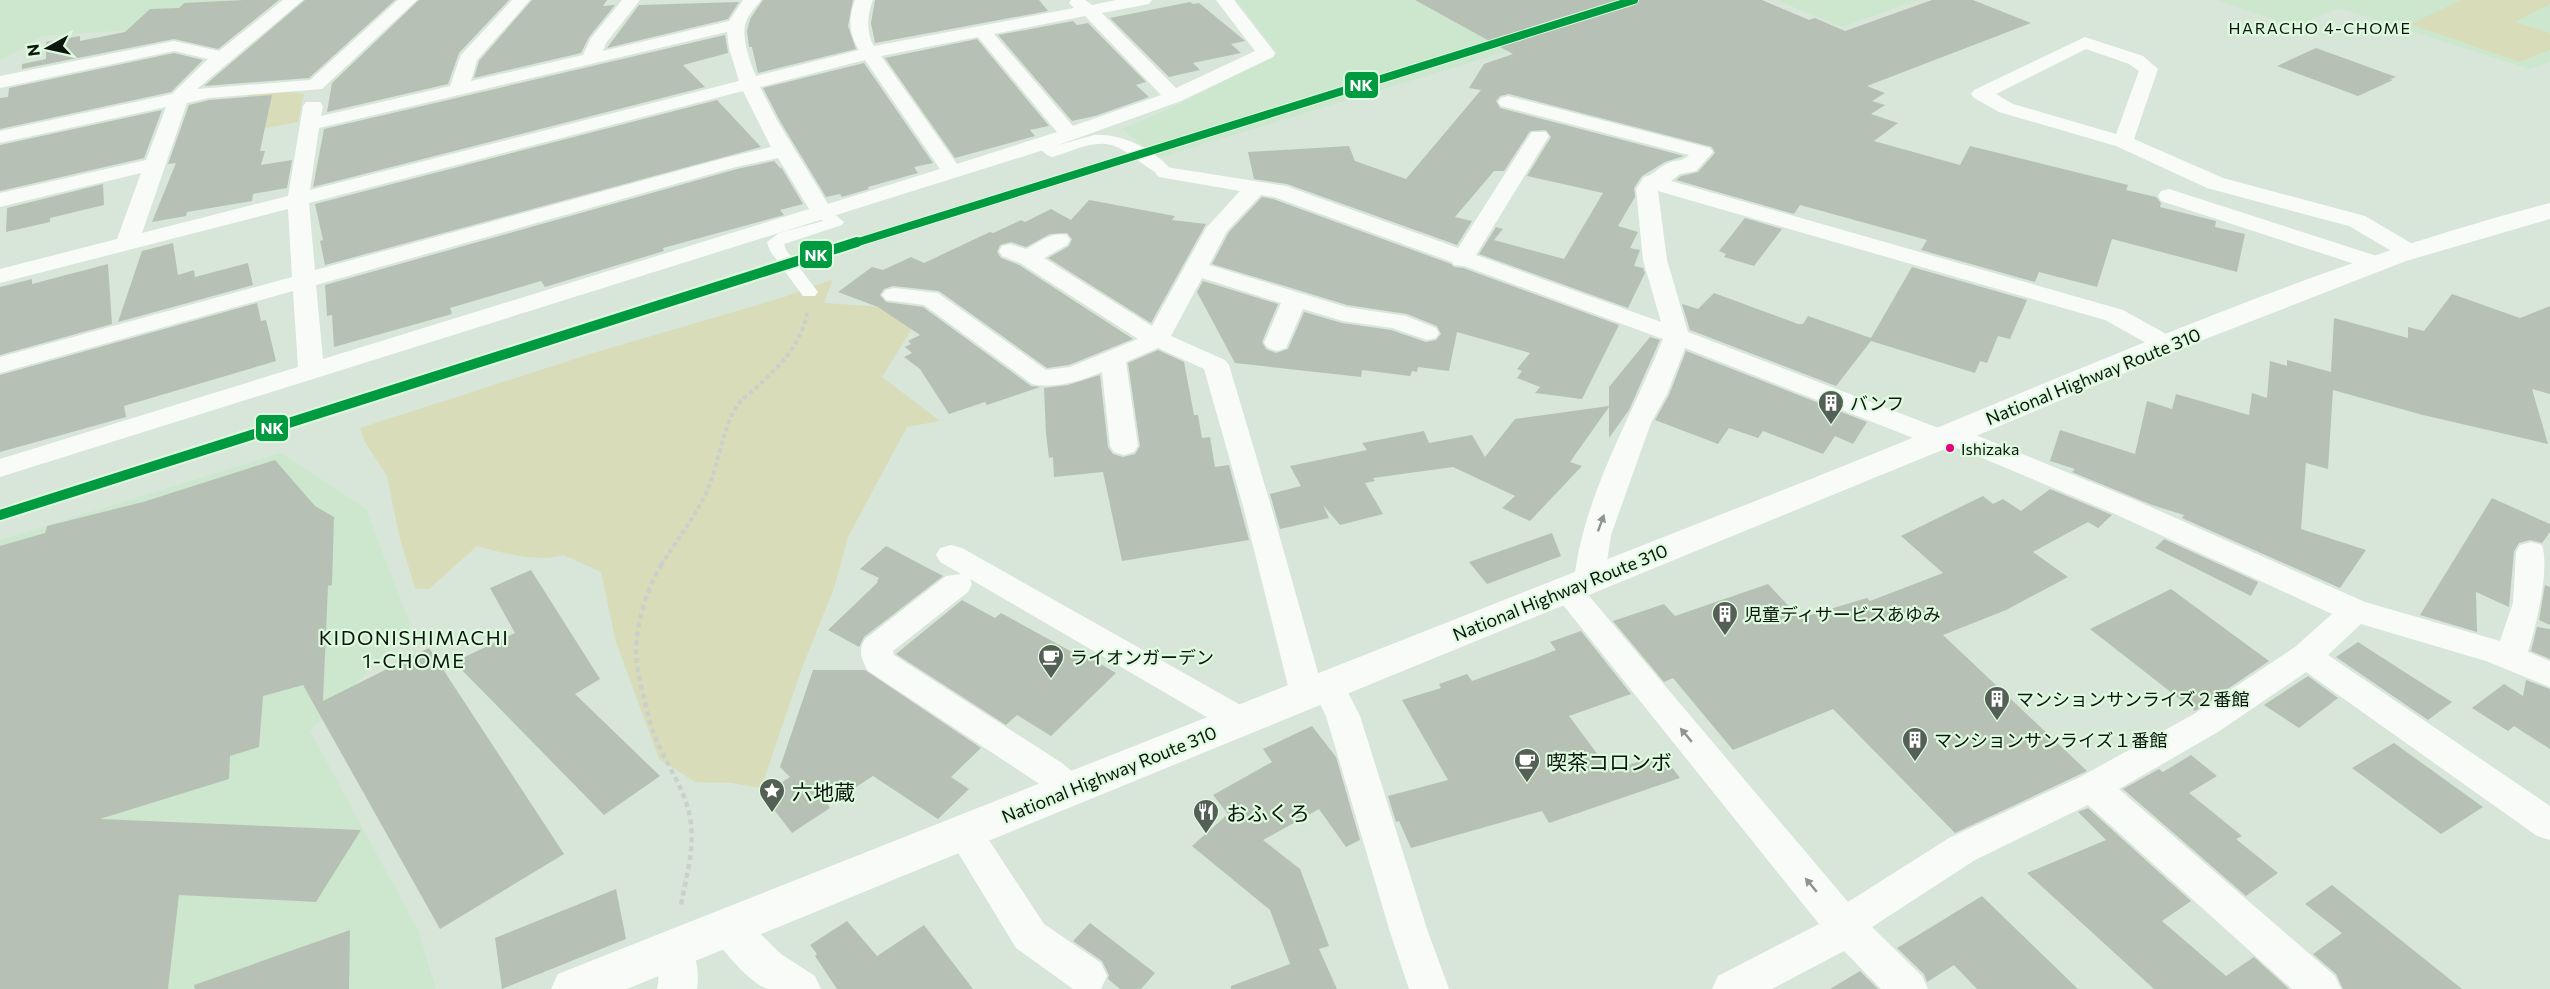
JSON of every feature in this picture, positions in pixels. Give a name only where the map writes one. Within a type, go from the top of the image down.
[{"type":"highway","name":"National Highway Route 310","points":[[574,989],[2375,263],[2408,251],[2550,211]]},
{"type":"street","points":[[127,243],[179,98],[222,57],[294,0]]},
{"type":"street","points":[[0,136],[209,92],[315,85],[408,0]]},
{"type":"street","points":[[458,91],[468,58],[521,0]]},
{"type":"street","points":[[590,60],[597,42],[631,0]]},
{"type":"street","points":[[752,0],[736,25],[737,43],[749,85],[822,212],[836,222],[774,242],[808,292]]},
{"type":"street","points":[[864,0],[860,9],[860,39],[868,54],[952,172]]},
{"type":"street","points":[[1070,0],[1089,10],[1174,97]]},
{"type":"street","points":[[0,276],[868,54],[1143,0]]},
{"type":"street","points":[[0,468],[1043,144],[1174,97],[1266,53],[1225,0]]},
{"type":"street","points":[[312,124],[736,25]]},
{"type":"street","points":[[982,31],[1070,135]]},
{"type":"street","points":[[2123,142],[2148,69],[2136,60],[2085,42],[1981,94],[2006,108],[2123,142],[2215,183],[2356,221],[2408,251]]},
{"type":"street","points":[[0,82],[174,46],[222,57]]},
{"type":"street","points":[[311,372],[298,198],[312,124],[315,85]]},
{"type":"street","points":[[1508,102],[1703,152],[1689,167],[1674,168],[1652,182],[1647,189],[1654,260],[1677,336],[1654,394],[1638,423],[1578,585],[1844,925],[1908,989]]},
{"type":"street","points":[[1462,260],[1539,136]]},
{"type":"street","points":[[1043,144],[1052,152],[1094,140],[1117,141],[1142,154],[1166,173],[1278,191],[1462,260],[1677,336],[1943,438],[1968,442],[2126,507],[2355,611],[2510,658],[2550,675]]},
{"type":"street","points":[[0,365],[732,162],[785,150]]},
{"type":"street","points":[[0,200],[155,164]]},
{"type":"street","points":[[1652,182],[2114,315],[2168,345]]},
{"type":"street","points":[[894,295],[930,298],[1041,378],[1076,374],[1157,340],[1217,228],[1255,188]]},
{"type":"street","points":[[2169,196],[2375,263]]},
{"type":"street","points":[[1059,240],[1019,255],[1157,340],[1176,346],[1215,365],[1257,506],[1318,690],[1343,716],[1409,932],[1429,989]]},
{"type":"street","points":[[1195,268],[1343,314],[1397,321],[1427,333]]},
{"type":"street","points":[[1277,343],[1295,298]]},
{"type":"street","points":[[1113,357],[1124,446]]},
{"type":"street","points":[[2510,658],[2528,603],[2531,552]]},
{"type":"street","points":[[1070,790],[1050,773],[879,662],[876,647],[954,570],[1241,721]]},
{"type":"street","points":[[1732,989],[1829,940],[1844,925],[1962,849],[2092,787],[2206,723],[2306,656],[2355,611]]},
{"type":"street","points":[[2306,656],[2550,825]]},
{"type":"street","points":[[2092,787],[2321,989]]},
{"type":"street","points":[[963,833],[1030,936],[1087,976]]},
{"type":"street","points":[[728,928],[767,967],[801,989]]},
{"type":"street","points":[[674,949],[679,979],[677,989]]},
{"type":"path","points":[[674,949],[692,848],[691,822],[681,787],[653,731],[640,677],[636,656],[642,615],[652,579],[704,497],[719,460],[733,412],[738,404],[791,352],[802,336],[808,308],[803,297],[808,292]]},
{"type":"shaded area","points":[[0,0],[230,0],[219,7],[162,28],[42,36],[0,61]]},
{"type":"shaded area","points":[[1236,0],[1675,0],[1158,158],[1122,129],[1167,110],[1278,54]]},
{"type":"shaded area","points":[[1776,0],[1918,0],[1842,27]]},
{"type":"shaded area","points":[[2216,0],[2550,0],[2550,62],[2529,69],[2339,8],[2294,26]]},
{"type":"shaded area","points":[[2462,0],[2550,0],[2550,4],[2515,22],[2550,33],[2550,50],[2519,62],[2410,24]]},
{"type":"shaded area","points":[[289,92],[304,94],[298,122],[237,133],[248,95]]},
{"type":"shaded area","points":[[833,279],[824,303],[915,309],[921,314],[882,377],[940,421],[907,427],[848,537],[834,588],[802,668],[761,788],[732,783],[695,782],[659,759],[616,642],[601,572],[564,555],[531,558],[477,546],[429,589],[415,588],[399,535],[387,476],[365,442],[360,428],[590,354],[784,297]]},
{"type":"shaded area","points":[[281,453],[366,509],[411,627],[310,731],[418,930],[436,989],[0,989],[0,540]]},
{"type":"building","points":[[279,0],[218,49],[174,39],[22,69],[22,64],[46,59],[46,42],[80,36],[80,41],[125,32],[150,9],[179,8],[184,3]]},
{"type":"building","points":[[305,0],[395,0],[309,78],[204,86]]},
{"type":"building","points":[[419,0],[509,0],[459,53],[448,84],[327,112],[332,83]]},
{"type":"building","points":[[532,0],[607,0],[603,6],[615,5],[589,37],[581,53],[474,78],[479,61]]},
{"type":"building","points":[[763,0],[853,0],[848,26],[856,49],[758,73],[752,47],[749,47],[747,31],[750,19]]},
{"type":"building","points":[[875,0],[1039,0],[1048,11],[875,43],[871,23]]},
{"type":"building","points":[[1415,0],[1762,0],[1809,20],[1815,18],[1845,31],[1932,0],[1973,0],[2031,23],[1867,86],[1885,93],[1872,101],[1885,105],[1871,114],[1898,123],[1874,141],[1960,165],[1970,146],[2128,185],[2126,190],[2156,197],[2161,203],[2160,207],[2216,221],[2215,227],[2245,234],[2237,272],[2112,239],[2097,287],[2039,272],[2035,282],[1921,250],[1927,240],[1800,205],[1794,214],[1676,180],[1681,176],[1698,172],[1715,153],[1712,147],[1509,94],[1500,96],[1496,101],[1500,108],[1684,156],[1665,162],[1642,176],[1634,188],[1635,197],[1618,226],[1638,232],[1630,248],[1640,250],[1634,266],[1643,268],[1645,273],[1628,308],[1479,254],[1496,227],[1503,229],[1494,240],[1564,259],[1603,193],[1527,176],[1551,137],[1546,130],[1530,131],[1504,171],[1494,171],[1455,217],[1472,221],[1457,245],[1287,184],[1254,179],[1248,152],[1349,146],[1355,161],[1406,179],[1481,90],[1469,88],[1484,64],[1513,54]]},
{"type":"building","points":[[739,2],[728,19],[607,48],[639,5]]},
{"type":"building","points":[[1190,2],[1199,3],[1245,41],[1231,44],[1241,53],[1193,63],[1200,70],[1169,77],[1110,18]]},
{"type":"building","points":[[1073,21],[1077,25],[1088,23],[1146,82],[1136,85],[1149,97],[1095,116],[1072,121],[998,35]]},
{"type":"building","points":[[725,35],[728,53],[683,65],[705,87],[313,187],[324,129]]},
{"type":"building","points":[[977,39],[1049,126],[1030,130],[1035,136],[955,158],[885,58]]},
{"type":"building","points":[[2316,48],[2396,77],[2358,96],[2277,66]]},
{"type":"building","points":[[174,53],[203,60],[171,92],[0,129],[0,98],[8,97],[9,88]]},
{"type":"building","points":[[864,63],[933,163],[914,167],[918,173],[868,187],[869,189],[842,197],[840,194],[826,197],[763,88]]},
{"type":"building","points":[[272,95],[260,151],[265,151],[261,165],[292,160],[287,188],[253,194],[252,201],[187,212],[186,216],[152,222],[176,163],[168,164],[189,105],[209,100]]},
{"type":"building","points":[[717,100],[761,147],[325,265],[320,241],[323,240],[315,204]]},
{"type":"building","points":[[162,110],[144,158],[0,191],[0,145]]},
{"type":"building","points":[[774,161],[781,169],[781,167],[803,204],[780,210],[784,215],[663,248],[664,251],[545,287],[541,281],[450,308],[452,314],[334,347],[332,315],[327,316],[325,285],[737,169]]},
{"type":"building","points":[[103,184],[104,205],[50,218],[50,222],[6,232],[7,208]]},
{"type":"building","points":[[1262,197],[1273,199],[1454,267],[1463,268],[1619,325],[1582,399],[1535,393],[1540,387],[1517,378],[1522,371],[1517,369],[1530,353],[1457,332],[1449,371],[1418,367],[1417,372],[1412,371],[1410,376],[1362,370],[1361,377],[1235,363],[1197,292],[1203,281],[1278,304],[1262,342],[1266,349],[1276,353],[1288,349],[1304,312],[1342,323],[1391,330],[1426,342],[1436,340],[1441,334],[1437,326],[1407,314],[1347,305],[1212,264],[1229,232]]},
{"type":"building","points":[[1089,200],[1175,216],[1172,220],[1206,224],[1151,323],[1048,258],[1069,246],[1072,239],[1067,233],[1050,234],[1026,247],[1011,242],[1000,245],[997,252],[1001,258],[1019,265],[1133,339],[1069,365],[1047,368],[939,291],[893,286],[884,289],[880,295],[886,302],[923,307],[1031,386],[1040,387],[987,405],[985,402],[949,414],[920,369],[904,357],[912,353],[905,347],[911,344],[908,341],[920,335],[878,307],[838,292],[872,267],[883,270],[911,257],[924,263],[990,232],[993,233],[1021,220],[1025,222],[1051,209],[1071,220]]},
{"type":"building","points":[[1745,218],[1782,229],[1754,266],[1724,257],[1726,254],[1719,251]]},
{"type":"building","points":[[173,243],[178,275],[194,270],[195,277],[248,263],[253,285],[118,322],[142,251]]},
{"type":"building","points":[[108,264],[112,324],[0,355],[0,287],[32,279],[32,284]]},
{"type":"building","points":[[1912,267],[2027,300],[2010,339],[1998,336],[1987,363],[1980,361],[1975,373],[1871,341],[1836,386],[1690,330],[1682,304],[1698,309],[1714,293],[1798,324],[1803,324],[1808,316],[1871,338]]},
{"type":"building","points":[[2452,294],[2520,318],[2550,306],[2550,394],[2532,389],[2548,444],[2423,415],[2333,390],[2328,469],[2306,463],[2301,529],[2366,550],[2340,588],[2182,518],[2184,515],[2152,505],[2072,472],[2075,469],[2050,461],[2060,430],[2135,454],[2147,401],[2172,409],[2176,394],[2249,415],[2252,393],[2267,398],[2270,361],[2287,366],[2287,360],[2331,372],[2334,318],[2408,338],[2408,327],[2424,331]]},
{"type":"building","points":[[257,303],[261,321],[266,320],[276,361],[124,406],[126,417],[0,452],[0,375]]},
{"type":"building","points":[[1650,337],[1660,340],[1629,410],[1609,438],[1609,407],[1570,462],[1582,466],[1530,521],[1502,508],[1515,496],[1453,467],[1373,478],[1375,481],[1365,483],[1383,514],[1340,525],[1323,505],[1329,518],[1280,529],[1270,494],[1301,486],[1290,466],[1367,450],[1362,443],[1424,431],[1429,443],[1472,435],[1485,457],[1515,419],[1609,406],[1609,387]]},
{"type":"building","points":[[1158,350],[1184,362],[1194,415],[1198,415],[1202,438],[1210,437],[1215,467],[1229,465],[1249,540],[1122,561],[1103,472],[1054,477],[1053,457],[1049,458],[1046,434],[1044,388],[1068,385],[1100,375],[1108,447],[1113,454],[1123,457],[1135,454],[1140,446],[1128,363]]},
{"type":"building","points":[[1686,351],[1867,422],[1853,444],[1835,436],[1823,454],[1763,431],[1758,438],[1729,428],[1718,444],[1655,420],[1669,395]]},
{"type":"building","points":[[275,460],[315,506],[334,517],[332,585],[328,586],[323,701],[429,648],[564,854],[440,929],[303,685],[263,696],[259,747],[230,756],[229,779],[100,819],[361,830],[316,902],[179,895],[168,989],[0,989],[0,546],[45,533],[47,526],[143,502]]},
{"type":"building","points":[[2050,489],[2112,515],[2098,528],[2088,522],[2033,552],[2068,577],[2006,610],[1943,635],[2087,771],[1955,833],[1833,709],[1733,750],[1673,678],[1664,682],[1613,621],[1664,604],[1675,616],[1768,584],[1800,618],[1867,598],[1870,601],[1943,573],[1901,536],[1983,496],[1993,504],[2003,499],[2021,511]]},
{"type":"building","points":[[2492,498],[2550,524],[2550,532],[2542,543],[2530,540],[2519,543],[2514,551],[2509,607],[2476,592],[2477,632],[2420,615]]},
{"type":"building","points":[[1552,533],[1561,556],[1487,584],[1469,562]]},
{"type":"building","points":[[2164,539],[2258,582],[2251,596],[2155,548]]},
{"type":"building","points":[[886,546],[943,576],[864,637],[859,647],[828,630],[878,582],[879,578],[860,569]]},
{"type":"building","points":[[531,570],[600,679],[575,694],[660,776],[604,815],[454,662],[515,633],[490,588]]},
{"type":"building","points":[[2545,585],[2550,587],[2550,625],[2539,620]]},
{"type":"building","points":[[2171,589],[2269,661],[2195,711],[2090,629]]},
{"type":"building","points":[[962,600],[995,618],[1001,613],[1072,652],[1075,649],[1116,673],[1051,736],[1017,715],[1006,725],[896,654]]},
{"type":"building","points":[[2537,627],[2550,629],[2550,659],[2531,651]]},
{"type":"building","points":[[1581,631],[1631,694],[1569,716],[1610,771],[1662,754],[1680,778],[1549,823],[1542,811],[1411,848],[1399,821],[1396,822],[1388,796],[1448,780],[1402,700],[1441,688],[1439,684],[1467,674],[1472,681],[1536,658],[1556,650],[1550,642]]},
{"type":"building","points":[[2358,642],[2452,702],[2428,720],[2336,657]]},
{"type":"building","points":[[813,670],[865,670],[981,748],[951,777],[969,789],[938,819],[873,776],[828,805],[830,808],[792,833],[765,798],[777,791],[774,787],[790,777],[780,767]]},
{"type":"building","points":[[2308,676],[2338,698],[2299,728],[2264,705]]},
{"type":"building","points":[[2526,680],[2550,689],[2550,749],[2514,726],[2508,731],[2472,708],[2504,684],[2523,696]]},
{"type":"building","points":[[1312,726],[1336,757],[1360,840],[1346,847],[1319,809],[1263,840],[1300,869],[1329,946],[1319,949],[1337,989],[1231,989],[1231,986],[1290,964],[1270,910],[1192,846],[1228,814],[1213,795],[1272,762],[1263,749]]},
{"type":"building","points":[[2394,743],[2483,807],[2441,834],[2352,768]]},
{"type":"building","points":[[2191,755],[2217,776],[2189,793],[2242,836],[2236,839],[2278,873],[2246,896],[2123,789],[2159,769],[2163,772]]},
{"type":"building","points":[[2088,808],[2191,901],[2162,921],[2226,976],[2254,957],[2289,989],[2154,989],[2027,873],[2106,840],[2078,812]]},
{"type":"building","points":[[2332,885],[2462,989],[2343,989],[2336,974],[2313,954],[2342,933],[2305,904]]},
{"type":"building","points":[[616,889],[626,939],[502,989],[495,938]]},
{"type":"building","points":[[1982,896],[2078,989],[1977,989],[1954,965],[1927,982],[1924,974],[1897,948]]},
{"type":"building","points":[[847,921],[877,956],[924,925],[973,989],[837,989],[810,945]]},
{"type":"building","points":[[1090,923],[1155,973],[1141,989],[1120,989],[1108,979],[1109,975],[1102,961],[1073,941]]},
{"type":"building","points":[[350,930],[349,989],[195,989],[194,985]]},
{"type":"building","points":[[1860,971],[1878,989],[1830,989]]},
{"type":"transit line","name":"NK","points":[[0,515],[726,283],[1634,0]]},
{"type":"place","name":"バンフ","points":[[1831,426]]},
{"type":"place","name":"Ishizaka","points":[[1950,448]]},
{"type":"place","name":"児童ディサービスあゆみ","points":[[1725,637]]},
{"type":"place","name":"ライオンガーデン","points":[[1051,680]]},
{"type":"place","name":"マンションサンライズ２番館","points":[[1997,722]]},
{"type":"place","name":"マンションサンライズ１番館","points":[[1915,763]]},
{"type":"place","name":"喫茶コロンボ","points":[[1527,784]]},
{"type":"place","name":"六地蔵","points":[[772,814]]},
{"type":"place","name":"おふくろ","points":[[1206,835]]},
{"type":"district","name":"HARACHO 4-CHOME","points":[[2320,27]]},
{"type":"district","name":"KIDONISHIMACHI 1-CHOME","points":[[414,648]]}]
